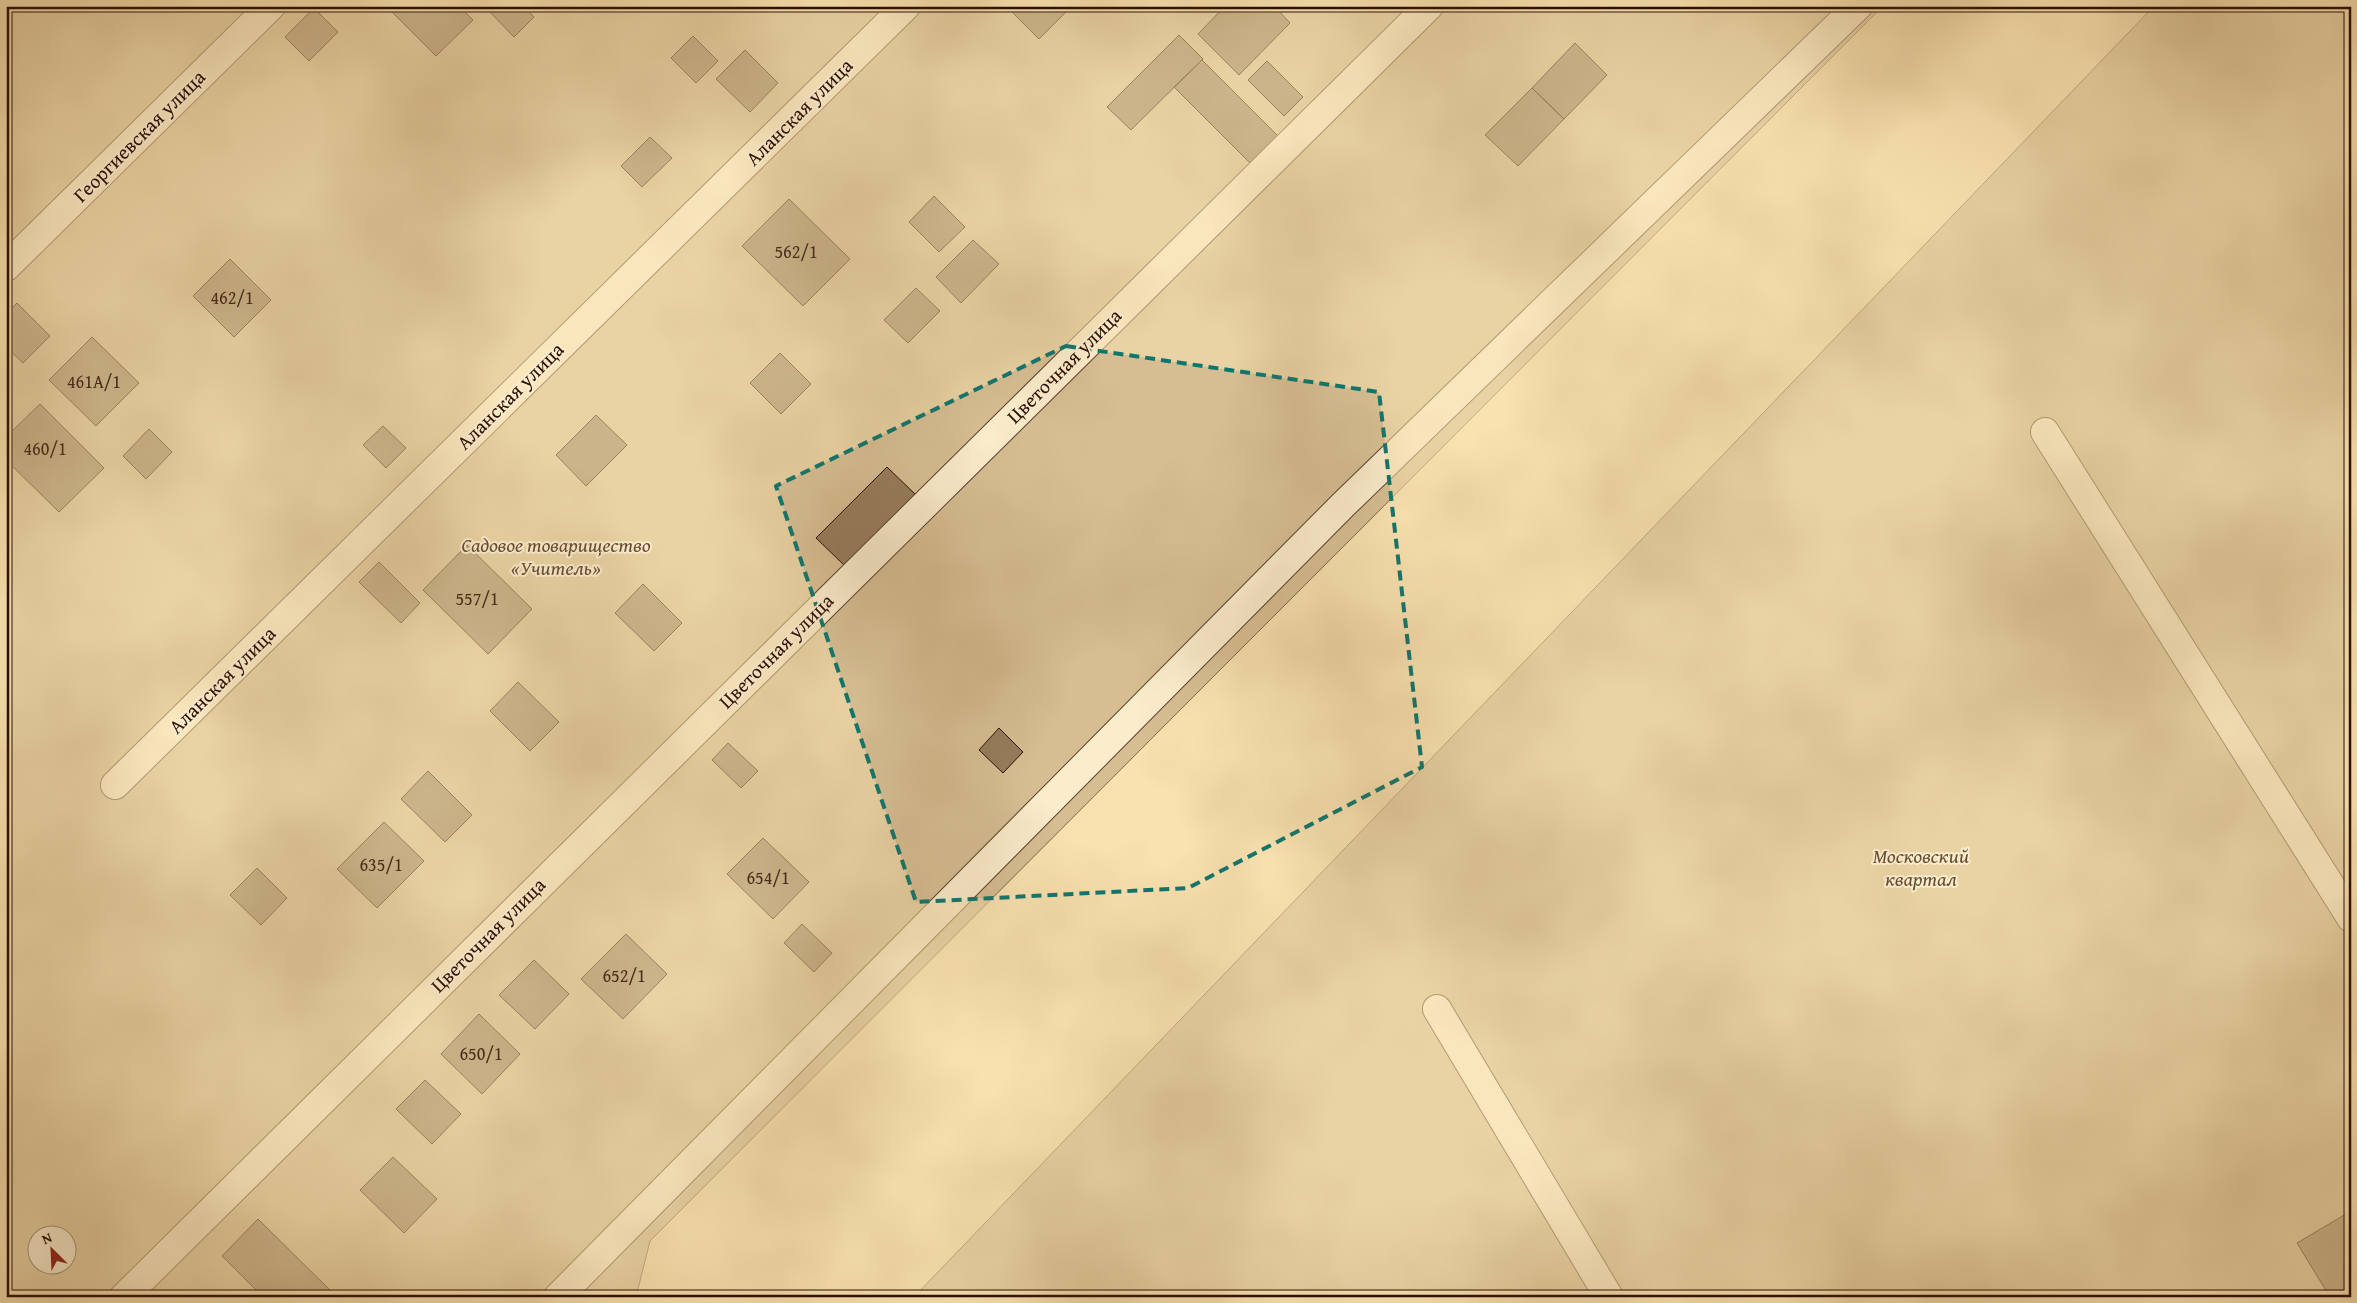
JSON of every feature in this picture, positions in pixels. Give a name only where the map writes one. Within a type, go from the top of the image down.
[{"type":"street","name":"Георгиевская улица","points":[[6,267],[271,6]]},
{"type":"street","name":"Аланская улица","points":[[115,786],[906,6]]},
{"type":"street","name":"Цветочная улица","points":[[124,1297],[1429,6]]},
{"type":"street","points":[[558,1297],[1344,504],[1858,6]]},
{"type":"street","points":[[2044,432],[2351,918]]},
{"type":"street","points":[[1437,1009],[1609,1297]]},
{"type":"highlighted area","points":[[1066,346],[1379,392],[1422,767],[1188,888],[916,902],[776,486]]},
{"type":"green space","name":"Садовое товарищество «Учитель»","points":[[6,6],[1883,6],[650,1241],[636,1297],[6,1297]]},
{"type":"green space","name":"Московский квартал","points":[[2154,6],[2351,6],[2351,1297],[914,1297]]},
{"type":"building","points":[[386,6],[459,6],[473,20],[436,56]]},
{"type":"building","points":[[484,6],[524,6],[534,17],[514,37]]},
{"type":"building","points":[[1006,6],[1072,6],[1039,39]]},
{"type":"building","points":[[1225,6],[1274,6],[1290,23],[1239,75],[1198,34]]},
{"type":"building","points":[[314,8],[338,32],[309,61],[285,37]]},
{"type":"building","points":[[1179,35],[1203,59],[1131,130],[1107,107]]},
{"type":"building","points":[[693,36],[718,61],[696,83],[671,58]]},
{"type":"building","points":[[1575,43],[1607,75],[1564,119],[1532,88]]},
{"type":"building","points":[[745,50],[778,83],[750,112],[716,79]]},
{"type":"building","points":[[1202,60],[1281,139],[1254,167],[1174,87]]},
{"type":"building","points":[[1267,61],[1303,97],[1284,116],[1248,80]]},
{"type":"building","points":[[1532,88],[1564,119],[1518,166],[1485,135]]},
{"type":"building","points":[[650,137],[672,158],[642,187],[621,166]]},
{"type":"building","points":[[934,196],[965,227],[939,252],[909,222]]},
{"type":"building","points":[[789,199],[850,259],[803,306],[742,246]]},
{"type":"building","points":[[973,240],[999,264],[961,303],[936,277]]},
{"type":"building","points":[[230,259],[271,300],[234,337],[193,296]]},
{"type":"building","points":[[916,288],[940,311],[908,343],[884,320]]},
{"type":"building","points":[[17,303],[50,336],[23,363],[6,347],[6,314]]},
{"type":"building","points":[[92,337],[139,383],[96,426],[49,380]]},
{"type":"building","points":[[780,353],[811,384],[781,414],[750,383]]},
{"type":"building","points":[[40,404],[104,468],[59,512],[6,460],[6,437]]},
{"type":"building","points":[[596,415],[627,445],[586,486],[556,455]]},
{"type":"building","points":[[383,426],[406,448],[386,468],[363,445]]},
{"type":"building","points":[[149,429],[172,452],[146,479],[123,456]]},
{"type":"building","points":[[887,467],[916,495],[845,566],[816,538]]},
{"type":"building","points":[[467,545],[532,609],[488,654],[423,590]]},
{"type":"building","points":[[379,562],[420,603],[401,623],[359,582]]},
{"type":"building","points":[[643,584],[682,623],[654,651],[615,613]]},
{"type":"building","points":[[518,682],[559,722],[530,751],[490,711]]},
{"type":"building","points":[[999,728],[1023,752],[1003,773],[979,750]]},
{"type":"building","points":[[728,743],[758,771],[741,788],[712,760]]},
{"type":"building","points":[[428,771],[472,815],[445,842],[401,799]]},
{"type":"building","points":[[384,822],[424,861],[377,908],[337,869]]},
{"type":"building","points":[[763,838],[809,882],[773,919],[727,874]]},
{"type":"building","points":[[257,868],[287,898],[261,925],[230,895]]},
{"type":"building","points":[[802,924],[832,953],[814,972],[784,943]]},
{"type":"building","points":[[626,934],[667,974],[623,1019],[581,979]]},
{"type":"building","points":[[534,960],[569,994],[535,1029],[499,995]]},
{"type":"building","points":[[479,1014],[520,1054],[482,1094],[441,1054]]},
{"type":"building","points":[[425,1080],[461,1114],[432,1144],[396,1109]]},
{"type":"building","points":[[393,1157],[437,1199],[404,1233],[360,1190]]},
{"type":"building","points":[[2351,1211],[2351,1297],[2330,1297],[2297,1243]]},
{"type":"building","points":[[258,1219],[337,1297],[263,1297],[222,1256]]}]
